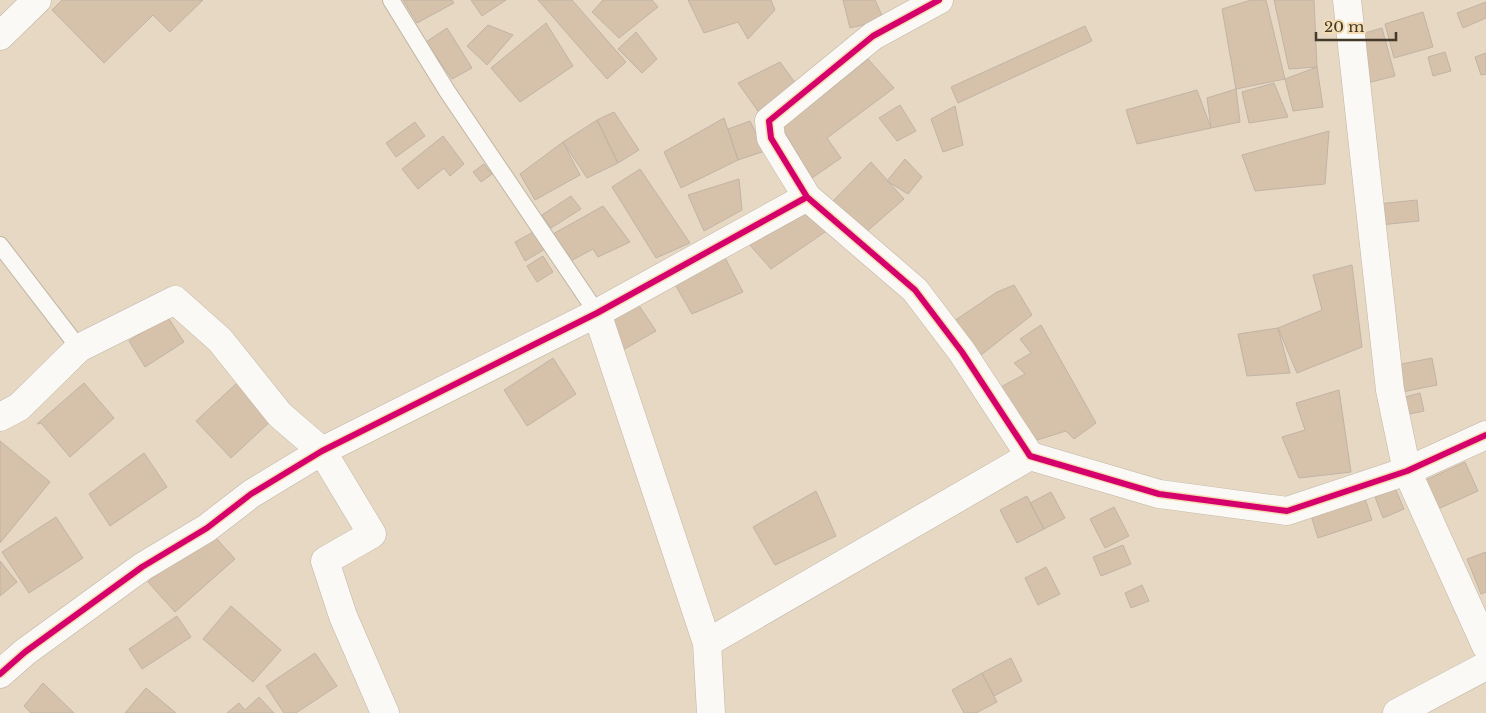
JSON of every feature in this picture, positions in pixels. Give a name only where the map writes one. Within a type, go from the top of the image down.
[{"type":"street","points":[[0,36],[37,0]]},
{"type":"street","points":[[939,0],[873,36],[769,122],[771,138],[807,197],[915,290],[962,352],[1030,456],[1159,494],[1287,511],[1408,471],[1486,435]]},
{"type":"street","points":[[1347,0],[1390,390],[1408,471],[1486,646]]},
{"type":"street","points":[[0,674],[25,652],[142,567],[207,528],[251,494],[322,451],[597,312],[807,197]]},
{"type":"street","points":[[0,418],[19,407],[78,348],[175,300],[220,340],[280,416],[322,451],[372,534],[325,561],[343,616],[385,713]]},
{"type":"street","points":[[597,312],[707,643],[711,713]]},
{"type":"street","points":[[707,643],[1030,456]]},
{"type":"street","points":[[1397,713],[1486,666]]},
{"type":"lane","points":[[391,0],[447,91],[597,312]]},
{"type":"lane","points":[[0,245],[78,348]]},
{"type":"building","points":[[62,0],[203,0],[170,32],[153,15],[104,63],[52,10]]},
{"type":"building","points":[[403,0],[452,0],[454,3],[417,23]]},
{"type":"building","points":[[471,0],[506,0],[482,16]]},
{"type":"building","points":[[538,0],[572,0],[626,62],[607,79]]},
{"type":"building","points":[[603,0],[652,0],[658,7],[619,38],[592,12]]},
{"type":"building","points":[[688,0],[771,0],[775,10],[748,39],[738,22],[704,33]]},
{"type":"building","points":[[843,0],[875,0],[884,20],[850,28]]},
{"type":"building","points":[[1251,0],[1266,0],[1285,79],[1236,89],[1222,9]]},
{"type":"building","points":[[1274,0],[1314,0],[1317,67],[1289,69]]},
{"type":"building","points":[[1486,2],[1486,18],[1463,28],[1457,13]]},
{"type":"building","points":[[1423,12],[1433,47],[1394,58],[1385,24]]},
{"type":"building","points":[[546,23],[573,66],[520,102],[491,68]]},
{"type":"building","points":[[488,25],[513,35],[487,65],[467,46]]},
{"type":"building","points":[[1085,26],[1092,41],[958,103],[951,87]]},
{"type":"building","points":[[447,28],[472,68],[452,79],[426,42]]},
{"type":"building","points":[[1382,28],[1395,76],[1367,83],[1354,36]]},
{"type":"building","points":[[636,32],[657,59],[642,73],[618,49]]},
{"type":"building","points":[[1445,52],[1451,71],[1433,76],[1428,57]]},
{"type":"building","points":[[1486,53],[1486,74],[1481,75],[1475,57]]},
{"type":"building","points":[[868,59],[894,88],[827,138],[841,158],[812,178],[782,128]]},
{"type":"building","points":[[780,62],[799,88],[760,114],[738,83]]},
{"type":"building","points":[[1317,67],[1323,107],[1293,111],[1285,79]]},
{"type":"building","points":[[1274,83],[1288,117],[1249,123],[1242,92]]},
{"type":"building","points":[[1236,89],[1240,122],[1211,128],[1207,98]]},
{"type":"building","points":[[1197,90],[1211,128],[1137,144],[1126,110]]},
{"type":"building","points":[[900,105],[916,131],[897,141],[879,118]]},
{"type":"building","points":[[955,106],[963,145],[943,152],[931,119]]},
{"type":"building","points":[[614,112],[639,150],[618,163],[597,120]]},
{"type":"building","points":[[724,118],[738,160],[681,188],[664,152]]},
{"type":"building","points":[[597,120],[618,163],[587,178],[563,142]]},
{"type":"building","points":[[750,121],[765,151],[738,160],[728,129]]},
{"type":"building","points":[[415,122],[425,136],[396,157],[386,143]]},
{"type":"building","points":[[1329,131],[1325,184],[1255,191],[1242,155]]},
{"type":"building","points":[[443,136],[464,164],[450,176],[444,168],[418,189],[402,169]]},
{"type":"building","points":[[563,142],[580,175],[535,200],[520,174]]},
{"type":"building","points":[[905,159],[922,177],[908,194],[887,181]]},
{"type":"building","points":[[871,162],[904,199],[864,234],[832,202]]},
{"type":"building","points":[[484,164],[492,174],[481,182],[473,172]]},
{"type":"building","points":[[640,169],[690,243],[656,258],[612,187]]},
{"type":"building","points":[[739,179],[742,210],[704,231],[688,195]]},
{"type":"building","points":[[571,196],[581,209],[551,228],[542,215]]},
{"type":"building","points":[[1417,200],[1419,221],[1380,225],[1378,204]]},
{"type":"building","points":[[603,206],[630,242],[598,257],[593,249],[565,264],[553,234]]},
{"type":"building","points":[[808,209],[828,230],[771,269],[749,244]]},
{"type":"building","points":[[535,231],[545,249],[525,261],[515,242]]},
{"type":"building","points":[[722,252],[743,292],[692,314],[673,281]]},
{"type":"building","points":[[543,256],[553,272],[537,282],[527,266]]},
{"type":"building","points":[[1352,265],[1362,347],[1297,373],[1278,328],[1322,310],[1313,275]]},
{"type":"building","points":[[1014,285],[1032,315],[981,355],[954,321],[997,292]]},
{"type":"building","points":[[638,304],[656,331],[621,351],[608,320]]},
{"type":"building","points":[[167,316],[184,342],[145,367],[129,341]]},
{"type":"building","points":[[1041,325],[1096,423],[1074,439],[1066,431],[1034,441],[997,389],[1025,374],[1014,363],[1031,353],[1020,339]]},
{"type":"building","points":[[1278,328],[1290,373],[1247,376],[1238,334]]},
{"type":"building","points":[[553,358],[576,394],[527,426],[504,390]]},
{"type":"building","points":[[1432,358],[1437,385],[1402,392],[1397,365]]},
{"type":"building","points":[[238,382],[273,419],[231,458],[196,421]]},
{"type":"building","points":[[84,383],[114,418],[70,457],[41,423],[37,424]]},
{"type":"building","points":[[1339,390],[1351,472],[1299,478],[1282,437],[1305,430],[1296,403]]},
{"type":"building","points":[[1420,393],[1424,411],[1405,415],[1401,398]]},
{"type":"building","points":[[0,441],[50,482],[0,543]]},
{"type":"building","points":[[144,453],[167,487],[110,526],[89,494]]},
{"type":"building","points":[[1465,462],[1478,491],[1438,509],[1426,480]]},
{"type":"building","points":[[1395,488],[1404,509],[1383,518],[1375,497]]},
{"type":"building","points":[[816,491],[836,536],[775,565],[753,527]]},
{"type":"building","points":[[1051,492],[1065,518],[1044,529],[1030,503]]},
{"type":"building","points":[[1363,492],[1372,520],[1318,538],[1309,509]]},
{"type":"building","points":[[1027,496],[1044,529],[1017,543],[1000,510]]},
{"type":"building","points":[[1114,507],[1129,536],[1105,548],[1090,519]]},
{"type":"building","points":[[56,517],[83,558],[29,593],[2,552]]},
{"type":"building","points":[[207,528],[235,559],[175,612],[148,582]]},
{"type":"building","points":[[1123,545],[1131,564],[1101,576],[1093,557]]},
{"type":"building","points":[[1486,552],[1486,592],[1481,594],[1467,559]]},
{"type":"building","points":[[0,561],[17,582],[0,596]]},
{"type":"building","points":[[1046,567],[1060,594],[1038,605],[1025,578]]},
{"type":"building","points":[[1142,585],[1149,601],[1131,608],[1125,593]]},
{"type":"building","points":[[231,606],[281,650],[253,682],[203,639]]},
{"type":"building","points":[[177,616],[191,637],[142,669],[129,649]]},
{"type":"building","points":[[315,653],[337,686],[296,713],[284,713],[266,686]]},
{"type":"building","points":[[1011,658],[1022,681],[994,696],[982,673]]},
{"type":"building","points":[[982,673],[997,702],[976,713],[964,713],[952,690]]},
{"type":"building","points":[[43,683],[74,713],[31,713],[24,706]]},
{"type":"building","points":[[146,688],[176,713],[125,713]]},
{"type":"building","points":[[259,697],[274,713],[227,713],[239,703],[245,710]]},
{"type":"cycle path","points":[[939,0],[873,36],[769,121],[771,138],[807,197],[915,290],[962,352],[1030,456],[1159,494],[1287,511],[1407,471],[1486,435]]},
{"type":"cycle path","points":[[0,674],[25,652],[142,567],[207,528],[251,494],[322,451],[597,313],[807,197]]}]
